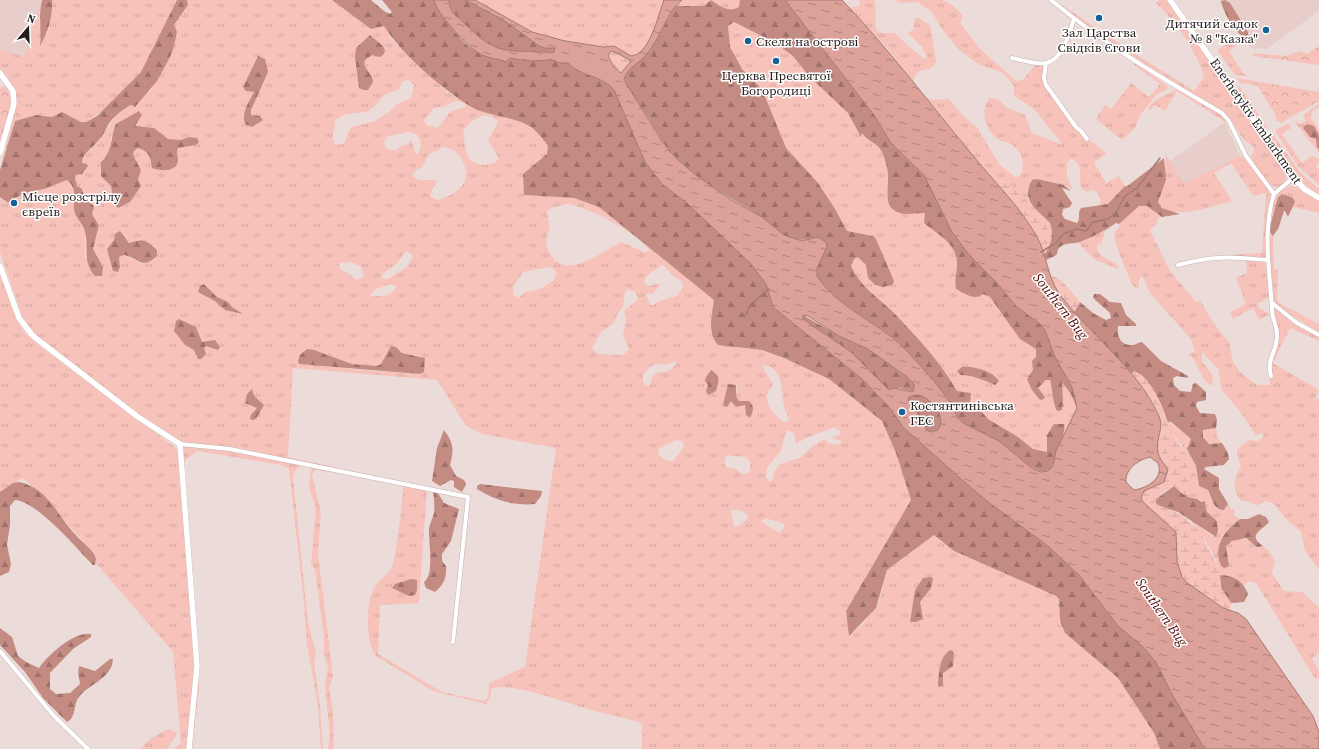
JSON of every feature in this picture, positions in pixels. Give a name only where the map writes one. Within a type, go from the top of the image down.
[{"type":"street","points":[[1051,0],[1074,19],[1143,66],[1222,113],[1229,121],[1246,156],[1274,194]]},
{"type":"street","name":"Enerhetykiv Embarkment","points":[[1170,0],[1294,177],[1304,189],[1319,198]]},
{"type":"street","points":[[1012,58],[1046,63],[1052,60],[1060,52],[1069,35],[1074,19]]},
{"type":"street","points":[[1046,63],[1044,78],[1046,85],[1076,127],[1081,130],[1087,139]]},
{"type":"street","points":[[0,73],[13,91],[14,104],[0,153]]},
{"type":"street","points":[[1271,376],[1269,363],[1277,334],[1272,311],[1267,260],[1268,224],[1274,194],[1294,177]]},
{"type":"street","points":[[1178,265],[1198,259],[1217,257],[1267,260]]},
{"type":"street","points":[[0,266],[20,318],[33,336],[138,417],[180,444],[209,445],[264,455],[468,497],[453,642]]},
{"type":"street","points":[[1272,303],[1297,323],[1319,335]]},
{"type":"street","points":[[180,444],[197,666],[189,749]]},
{"type":"street","points":[[0,650],[54,716],[88,749]]},
{"type":"shaded area","points":[[0,0],[41,0],[24,57],[0,49]]},
{"type":"shaded area","name":"Дитячий садок № 8 \"Казка\"","points":[[1221,0],[1319,0],[1319,11],[1267,49],[1251,48],[1219,2]]},
{"type":"shaded area","points":[[1225,122],[1240,156],[1184,183],[1170,161]]},
{"type":"green space","points":[[41,0],[39,18],[42,32],[40,45],[48,32],[52,0],[177,0],[141,72],[106,108],[86,122],[81,122],[62,112],[52,117],[42,115],[15,121],[0,170],[17,103],[12,84],[0,69],[0,49],[24,57]]},
{"type":"green space","points":[[42,0],[52,0],[52,12],[45,36],[40,46],[40,12]]},
{"type":"green space","points":[[177,0],[187,0],[188,5],[174,25],[177,32],[174,47],[157,81],[135,107],[131,105],[113,119],[96,144],[82,159],[82,163],[87,164],[88,166],[82,174],[76,175],[75,178],[77,186],[82,189],[86,200],[93,205],[94,208],[92,214],[98,224],[93,249],[103,267],[102,276],[95,276],[91,271],[87,260],[85,232],[74,209],[74,190],[70,183],[67,180],[44,189],[24,193],[8,203],[0,197],[0,170],[15,121],[36,115],[52,117],[62,112],[81,122],[86,122],[97,116],[141,72]]},
{"type":"green space","points":[[187,0],[332,0],[347,10],[384,26],[392,40],[447,92],[478,110],[525,123],[540,134],[548,146],[547,154],[523,174],[524,195],[574,198],[599,207],[714,300],[711,317],[711,330],[712,336],[718,345],[762,350],[784,358],[829,379],[882,421],[896,453],[911,500],[846,611],[849,636],[862,625],[879,602],[887,570],[934,535],[954,551],[1056,596],[1059,599],[1060,620],[1065,633],[1118,678],[1154,733],[1160,749],[642,749],[642,724],[541,694],[514,688],[492,688],[490,698],[486,704],[433,691],[376,656],[372,649],[368,632],[368,613],[371,595],[376,585],[391,569],[393,564],[399,529],[403,487],[384,481],[318,470],[314,471],[312,475],[321,512],[318,554],[333,676],[329,689],[333,711],[334,749],[328,749],[330,734],[325,686],[328,667],[324,654],[324,637],[315,570],[311,564],[316,508],[309,488],[311,468],[302,465],[296,469],[293,477],[308,622],[316,654],[314,663],[320,706],[323,749],[321,749],[318,705],[307,645],[304,603],[289,469],[282,465],[197,451],[185,460],[184,469],[199,665],[199,690],[192,749],[189,749],[197,684],[180,445],[30,331],[23,319],[0,252],[0,197],[6,203],[12,202],[24,193],[44,189],[67,180],[75,191],[74,208],[85,233],[85,258],[103,267],[93,249],[98,232],[96,220],[92,214],[94,211],[91,203],[84,198],[84,191],[77,184],[75,178],[76,175],[82,174],[83,158],[86,153],[98,142],[119,113],[130,106],[137,105],[140,99],[151,90],[174,47],[177,32],[174,25],[186,9]],"holes":[[[409,80],[414,85],[411,98],[397,104],[389,112],[375,121],[352,127],[348,132],[345,142],[340,145],[335,144],[333,137],[335,120],[346,114],[367,112],[374,107],[384,95],[399,89],[403,81]],[[265,81],[251,110],[251,115],[260,116],[244,120],[245,111],[254,92],[246,91]],[[456,101],[465,103],[465,107],[450,112],[438,128],[426,125],[424,120],[434,108],[443,107]],[[485,115],[494,118],[498,122],[488,140],[498,157],[498,160],[495,163],[486,165],[477,164],[469,159],[467,155],[463,133],[466,127]],[[135,126],[154,129],[168,139],[196,145],[178,148],[178,161],[152,168],[149,155],[145,151],[138,148],[134,151],[133,155],[141,170],[138,179],[113,200],[111,186],[101,162],[110,151],[111,136]],[[409,132],[416,134],[420,139],[421,148],[416,155],[411,139],[407,145],[401,146],[397,150],[389,150],[385,146],[384,141],[388,136]],[[443,147],[446,147],[454,150],[461,158],[465,166],[466,173],[465,179],[458,190],[445,198],[437,200],[430,195],[437,180],[419,180],[412,176],[417,169],[422,168],[428,155]],[[567,204],[576,206],[599,215],[625,229],[644,244],[650,251],[644,252],[621,242],[596,257],[576,265],[559,263],[551,254],[547,246],[546,240],[549,230],[547,212],[551,208]],[[140,239],[143,264],[124,255],[119,257],[120,267],[107,249],[114,240],[129,243]],[[407,251],[413,256],[407,267],[388,279],[381,278],[399,262]],[[350,262],[360,266],[364,274],[363,277],[357,280],[338,267],[340,263]],[[662,265],[672,275],[682,281],[683,287],[677,296],[650,305],[646,294],[652,294],[659,287],[660,283],[649,286],[644,283],[646,277]],[[549,267],[554,269],[556,274],[554,280],[540,289],[526,292],[518,298],[513,294],[513,287],[523,272]],[[390,284],[397,286],[393,292],[384,296],[370,296],[374,290]],[[628,289],[635,292],[638,298],[624,311],[626,321],[623,335],[629,350],[623,355],[598,354],[592,348],[601,332],[614,323],[618,313],[623,307],[625,292]],[[396,347],[402,353],[423,357],[420,374],[349,369],[307,349],[314,350],[352,364],[377,366],[381,364],[386,354]],[[675,361],[676,364],[667,371],[657,372],[653,376],[650,385],[645,385],[643,382],[643,375],[652,365],[665,365]],[[763,365],[775,370],[778,375],[789,421],[784,422],[781,420],[768,403],[767,395],[773,384]],[[293,368],[437,380],[466,426],[482,434],[556,448],[525,667],[489,683],[488,698],[484,701],[442,692],[378,654],[380,605],[419,603],[427,487],[288,457]],[[728,384],[737,387],[736,396],[739,401],[749,401],[747,410],[745,405],[731,401]],[[834,427],[840,431],[840,435],[831,438],[842,441],[840,444],[829,444],[825,439],[814,445],[800,458],[780,464],[774,472],[772,481],[769,481],[766,477],[767,468],[781,450],[788,430],[794,433],[796,444],[806,438]],[[676,440],[682,441],[684,447],[673,461],[667,461],[659,455],[658,449]],[[727,455],[746,457],[750,462],[750,471],[745,474],[731,468],[726,468],[724,461]],[[731,510],[741,511],[747,515],[748,518],[739,526],[734,527]],[[765,518],[783,523],[785,526],[780,533],[762,522]]]},
{"type":"green space","points":[[332,0],[371,0],[390,14],[392,12],[382,0],[434,0],[439,11],[450,26],[467,45],[475,50],[506,62],[510,58],[528,61],[552,60],[560,63],[568,63],[573,68],[604,81],[609,85],[614,90],[645,162],[662,184],[687,203],[751,264],[766,284],[773,307],[861,378],[889,407],[904,428],[968,485],[1048,546],[1080,576],[1118,626],[1143,646],[1156,662],[1174,698],[1205,749],[1160,749],[1154,733],[1118,678],[1065,633],[1060,620],[1059,599],[1056,596],[954,551],[934,535],[887,570],[876,608],[849,636],[846,611],[911,500],[896,453],[882,421],[829,379],[784,358],[762,350],[718,345],[712,336],[711,330],[711,317],[714,300],[599,207],[574,198],[524,195],[523,174],[547,154],[548,146],[531,127],[519,121],[479,111],[465,103],[439,84],[413,61],[401,49],[384,26],[371,29]]},
{"type":"green space","points":[[449,0],[465,0],[503,20],[538,45],[544,48],[555,48],[554,52],[515,52],[497,48],[472,31],[453,12],[450,8]]},
{"type":"green space","points":[[475,0],[664,0],[651,37],[647,44],[638,54],[630,56],[611,47],[568,42],[530,31]]},
{"type":"green space","points":[[682,0],[785,0],[1061,367],[1077,408],[1065,432],[1053,466],[999,441],[867,319],[839,302],[634,67],[675,6]]},
{"type":"green space","points":[[711,0],[728,9],[735,9],[739,7],[740,0],[785,0],[874,115],[891,143],[924,175],[952,232],[970,256],[996,282],[1016,306],[1040,324],[1045,330],[1055,357],[1072,387],[1077,408],[1071,394],[1062,382],[1062,410],[1057,411],[1055,407],[1050,380],[1046,380],[1038,388],[1045,397],[1044,399],[1040,400],[1032,390],[1027,379],[1033,370],[1032,361],[1036,357],[1036,349],[1020,339],[990,297],[983,294],[973,297],[956,289],[955,283],[957,264],[954,250],[946,240],[924,223],[925,213],[906,214],[893,209],[888,200],[887,170],[882,152],[878,146],[862,133],[861,137],[848,113],[809,76],[793,56],[774,42],[734,22],[728,26],[730,47],[742,69],[762,89],[786,148],[818,183],[847,231],[873,236],[876,239],[894,281],[892,285],[883,287],[875,285],[868,278],[866,265],[858,257],[854,259],[851,266],[854,273],[918,339],[943,369],[957,391],[971,393],[970,404],[967,408],[970,412],[981,411],[988,419],[1018,437],[1033,449],[1047,452],[1047,435],[1054,424],[1064,424],[1063,435],[1052,466],[1049,470],[1036,470],[1022,461],[995,439],[963,423],[958,418],[942,391],[903,347],[881,329],[846,306],[826,287],[817,276],[817,268],[827,247],[806,240],[792,239],[781,233],[758,215],[716,189],[685,167],[666,147],[643,110],[626,87],[625,76],[627,71],[650,51],[675,6],[704,6]]},
{"type":"green space","points":[[860,0],[874,0],[876,8],[875,24],[877,31],[883,33],[895,33],[907,45],[925,59],[927,57],[922,47],[908,33],[914,29],[914,21],[917,17],[930,25],[936,61],[934,66],[917,73],[913,81],[888,49],[849,8],[859,6]]},
{"type":"green space","points":[[895,0],[943,0],[952,5],[963,16],[960,23],[980,49],[1016,81],[1023,80],[1036,64],[1044,67],[1042,76],[1071,122],[1083,137],[1086,137],[1107,154],[1094,162],[1106,183],[1119,176],[1125,186],[1117,196],[1107,205],[1099,206],[1100,199],[1097,193],[1093,190],[1086,192],[1081,188],[1080,167],[1071,159],[1067,162],[1067,176],[1073,190],[1064,185],[1037,179],[1031,182],[1029,193],[1031,204],[1014,188],[1003,181],[995,183],[926,97],[933,100],[949,99],[964,117],[977,127],[999,164],[1015,177],[1021,175],[1023,165],[1021,156],[1013,146],[1007,142],[1000,141],[994,136],[987,126],[985,121],[985,109],[989,98],[998,99],[1007,108],[1025,115],[1032,133],[1063,145],[1034,109],[1014,96],[1014,86],[1003,73],[978,64],[958,49],[941,28],[932,12],[917,2],[902,3]]},
{"type":"green space","points":[[1159,0],[1167,0],[1259,130],[1286,173],[1285,181],[1282,185],[1277,187],[1272,186],[1263,178],[1251,157],[1254,147],[1243,139],[1230,119],[1221,110],[1183,90],[1093,31],[1056,1],[1194,91],[1204,77],[1201,68],[1185,38],[1170,18],[1156,3]]},
{"type":"green space","points":[[1225,0],[1230,3],[1248,32],[1247,39],[1234,28],[1227,17],[1221,1]]},
{"type":"green space","points":[[370,35],[383,46],[385,50],[384,54],[380,57],[372,55],[365,60],[364,65],[372,77],[373,82],[368,90],[363,90],[359,88],[355,57],[356,48]]},
{"type":"green space","points":[[1232,40],[1237,45],[1229,51],[1243,73],[1249,76],[1235,75],[1217,50]]},
{"type":"green space","points":[[1319,46],[1319,65],[1253,56],[1253,53],[1285,56],[1301,51],[1307,54]]},
{"type":"green space","points":[[611,51],[619,54],[631,62],[621,73],[610,62],[608,53]]},
{"type":"green space","points":[[258,56],[265,59],[268,72],[251,110],[251,115],[260,116],[263,120],[252,127],[245,124],[244,116],[246,108],[254,92],[246,91],[243,87]]},
{"type":"green space","points":[[1133,64],[1136,64],[1168,86],[1166,90],[1157,94],[1140,115],[1135,128],[1122,140],[1096,119],[1105,105],[1111,109],[1131,83],[1149,97],[1160,84]]},
{"type":"green space","points":[[1237,78],[1319,92],[1319,101],[1281,123],[1276,120],[1275,114],[1257,85],[1240,83]]},
{"type":"green space","points":[[4,85],[9,92],[11,107],[8,125],[0,149],[0,88]]},
{"type":"green space","points":[[1240,87],[1267,127],[1266,128],[1262,126],[1237,89]]},
{"type":"green space","points":[[1177,89],[1216,111],[1226,120],[1225,122],[1177,91],[1165,111],[1155,105],[1150,110],[1148,108],[1158,99]]},
{"type":"green space","points":[[1319,104],[1319,107],[1313,111],[1310,117],[1319,130],[1319,153],[1295,122],[1296,121],[1300,124],[1306,121],[1303,115]]},
{"type":"green space","points":[[139,111],[142,115],[135,126],[154,128],[168,139],[181,140],[189,137],[197,138],[199,142],[196,145],[178,148],[177,164],[171,169],[167,170],[152,168],[150,157],[145,151],[138,148],[134,151],[133,155],[141,170],[138,179],[141,186],[130,202],[118,208],[113,200],[111,186],[101,176],[101,162],[108,154],[116,124]]},
{"type":"green space","points":[[1288,123],[1291,128],[1282,134],[1302,163],[1312,156],[1319,159],[1319,163],[1316,166],[1319,171],[1319,185],[1298,166],[1275,131]]},
{"type":"green space","points":[[1307,124],[1314,126],[1319,135],[1319,149],[1317,148],[1316,139],[1310,137],[1303,128]]},
{"type":"green space","points":[[1271,132],[1300,172],[1319,189],[1319,194],[1311,190],[1292,171],[1269,136]]},
{"type":"green space","points":[[1166,155],[1184,183],[1240,156],[1248,160],[1271,194],[1265,257],[1263,259],[1226,255],[1262,253],[1266,193],[1253,196],[1231,163],[1214,173],[1232,201],[1192,211],[1181,212],[1164,208],[1158,202],[1166,180],[1164,174]]},
{"type":"green space","points":[[1164,158],[1166,180],[1158,202],[1162,208],[1180,214],[1162,217],[1147,206],[1139,206],[1119,224],[1116,223],[1098,234],[1080,242],[1061,246],[1055,256],[1046,260],[1044,255],[1050,242],[1051,231],[1030,200],[1028,191],[1032,180],[1037,179],[1064,185],[1071,191],[1062,188],[1072,203],[1070,207],[1063,209],[1062,215],[1065,219],[1077,223],[1081,208],[1108,204],[1125,186],[1126,187]]},
{"type":"green space","points":[[1003,181],[1014,188],[1050,223],[1052,232],[1051,240],[1044,255],[1036,235],[1024,216],[995,183]]},
{"type":"green space","points":[[1296,185],[1319,200],[1319,213],[1281,204],[1274,225],[1273,243],[1274,269],[1278,269],[1277,299],[1279,303],[1319,324],[1319,332],[1280,308],[1274,301],[1269,256],[1273,206],[1275,199],[1282,189]]},
{"type":"green space","points":[[1282,194],[1293,198],[1295,202],[1288,217],[1284,211],[1278,229],[1273,236],[1270,232],[1270,227],[1278,197]]},
{"type":"green space","points":[[1137,206],[1147,206],[1162,217],[1157,219],[1158,222],[1150,230],[1170,271],[1196,302],[1200,301],[1217,328],[1229,342],[1233,362],[1241,373],[1257,385],[1270,385],[1270,368],[1278,343],[1274,306],[1294,324],[1319,337],[1319,341],[1290,328],[1273,363],[1319,390],[1315,398],[1319,400],[1319,570],[1305,551],[1301,532],[1287,520],[1274,504],[1267,501],[1257,505],[1247,501],[1241,501],[1236,492],[1235,480],[1241,467],[1237,453],[1238,448],[1249,440],[1259,441],[1263,437],[1263,433],[1256,435],[1242,414],[1221,389],[1219,370],[1202,352],[1202,361],[1213,376],[1212,386],[1204,380],[1193,358],[1189,354],[1195,351],[1190,338],[1150,293],[1142,275],[1139,281],[1139,288],[1134,287],[1132,284],[1114,237],[1120,226],[1119,224]]},
{"type":"green space","points":[[120,231],[129,243],[142,240],[147,242],[157,250],[157,256],[144,263],[124,255],[119,257],[120,267],[118,272],[113,271],[107,249],[114,240],[115,234]]},
{"type":"green space","points":[[1105,231],[1102,242],[1097,245],[1097,249],[1101,255],[1115,263],[1118,266],[1118,269],[1094,259],[1078,243]]},
{"type":"green space","points":[[1246,260],[1265,261],[1269,296],[1257,304],[1259,308],[1270,314],[1259,320],[1253,308],[1233,319],[1230,312],[1246,304],[1236,278],[1247,273]]},
{"type":"green space","points":[[0,270],[19,323],[24,332],[40,346],[176,448],[179,456],[194,664],[192,706],[187,749],[174,749],[181,743],[173,652],[95,562],[96,559],[84,542],[30,484],[22,478],[0,492]]},
{"type":"green space","points":[[1053,276],[1062,281],[1080,302],[1074,312],[1052,281],[1050,277]]},
{"type":"green space","points":[[204,284],[217,297],[228,302],[232,307],[243,314],[225,310],[215,301],[198,292],[200,286]]},
{"type":"green space","points":[[1094,294],[1100,294],[1110,302],[1121,303],[1126,315],[1136,324],[1136,326],[1118,326],[1119,337],[1122,342],[1129,345],[1135,345],[1142,342],[1161,361],[1188,376],[1188,378],[1177,376],[1173,378],[1174,385],[1180,391],[1191,392],[1193,384],[1196,383],[1206,392],[1206,400],[1197,402],[1196,406],[1200,413],[1215,414],[1217,420],[1216,428],[1203,430],[1203,437],[1209,444],[1222,443],[1228,453],[1229,459],[1224,465],[1206,467],[1204,469],[1219,478],[1219,489],[1228,504],[1224,510],[1217,508],[1208,490],[1199,486],[1196,466],[1187,449],[1191,439],[1170,421],[1168,423],[1159,400],[1151,387],[1140,376],[1133,372],[1132,374],[1074,312],[1080,302],[1093,313],[1106,320],[1111,318],[1110,313],[1093,298]]},
{"type":"green space","points":[[803,315],[839,336],[868,349],[907,377],[914,384],[913,392],[899,388],[889,390],[851,352],[803,319]]},
{"type":"green space","points":[[179,319],[196,327],[202,342],[215,340],[220,347],[218,350],[206,346],[204,348],[206,354],[201,359],[198,359],[194,350],[185,345],[174,331],[176,321]]},
{"type":"green space","points":[[391,346],[396,347],[402,353],[425,358],[424,372],[420,374],[299,364],[298,361],[300,355],[307,349],[314,350],[352,364],[377,366],[381,364]]},
{"type":"green space","points":[[962,367],[972,367],[988,372],[999,381],[995,385],[973,377],[960,375],[957,371]]},
{"type":"green space","points":[[711,370],[718,377],[718,382],[716,391],[708,395],[706,391],[708,385],[705,381]]},
{"type":"green space","points":[[1134,371],[1147,380],[1152,387],[1171,431],[1182,447],[1188,462],[1190,492],[1185,495],[1174,486],[1163,492],[1155,501],[1156,504],[1182,515],[1200,532],[1219,569],[1221,588],[1231,603],[1230,612],[1186,582],[1182,577],[1177,561],[1176,532],[1148,508],[1141,498],[1144,491],[1164,482],[1168,474],[1165,463],[1157,451],[1162,429],[1159,413],[1132,374]]},
{"type":"green space","points":[[728,384],[736,385],[736,396],[739,401],[749,401],[751,403],[753,409],[750,418],[746,415],[745,405],[736,407],[731,401],[727,407],[723,405]]},
{"type":"green space","points":[[252,389],[254,396],[264,405],[256,419],[253,420],[250,419],[251,415],[257,408],[245,403],[247,394]]},
{"type":"green space","points":[[917,395],[922,396],[932,403],[939,413],[941,425],[938,430],[932,432],[927,430],[908,400],[909,397]]},
{"type":"green space","points":[[1168,421],[1191,439],[1188,445],[1191,457],[1196,466],[1199,486],[1208,490],[1211,500],[1218,509],[1226,509],[1228,504],[1231,509],[1235,509],[1234,516],[1240,519],[1229,528],[1219,543],[1226,552],[1227,544],[1231,541],[1239,539],[1250,541],[1257,547],[1263,546],[1270,552],[1275,561],[1272,573],[1284,591],[1302,592],[1319,608],[1319,652],[1312,659],[1319,670],[1319,677],[1316,680],[1256,583],[1249,581],[1243,586],[1236,578],[1220,576],[1213,554],[1191,522],[1193,521],[1213,537],[1218,524],[1207,512],[1206,502],[1201,503],[1197,499],[1187,496],[1189,491],[1189,471],[1186,457],[1182,445],[1169,428]]},
{"type":"green space","points":[[1216,428],[1217,437],[1222,443],[1209,444],[1204,439],[1203,430]]},
{"type":"green space","points":[[444,430],[450,439],[452,447],[450,465],[456,476],[464,480],[466,484],[462,492],[454,487],[454,481],[451,480],[440,486],[432,481],[437,448]]},
{"type":"green space","points":[[19,482],[36,489],[50,502],[67,525],[94,554],[96,559],[95,565],[93,565],[67,537],[45,517],[24,503],[15,500],[10,506],[10,525],[7,545],[11,564],[9,572],[0,576],[0,492],[13,483]]},
{"type":"green space","points":[[480,484],[542,491],[541,496],[535,504],[519,504],[497,499],[484,493],[477,489],[477,486]]},
{"type":"green space","points":[[1174,486],[1188,497],[1197,499],[1201,502],[1205,501],[1207,512],[1217,521],[1218,530],[1216,537],[1178,512],[1156,505],[1156,499]]},
{"type":"green space","points":[[433,491],[438,493],[444,503],[459,509],[451,541],[442,554],[442,561],[446,566],[446,574],[443,584],[435,592],[426,588],[424,582],[427,578],[430,565],[429,528],[434,513]]},
{"type":"green space","points":[[1259,514],[1266,517],[1269,522],[1257,533],[1256,536],[1258,542],[1263,546],[1257,547],[1246,538],[1232,541],[1226,546],[1229,566],[1225,568],[1222,567],[1218,553],[1219,546],[1229,528],[1240,519],[1248,519]]},
{"type":"green space","points":[[1221,575],[1234,578],[1244,586],[1248,594],[1244,602],[1231,603],[1221,588]]},
{"type":"green space","points":[[923,578],[933,578],[931,588],[920,602],[923,619],[916,622],[910,622],[915,590]]},
{"type":"green space","points":[[411,579],[417,580],[417,590],[415,595],[409,596],[392,588],[395,584]]},
{"type":"green space","points":[[0,628],[12,637],[18,656],[26,662],[39,668],[55,651],[69,640],[84,634],[91,634],[91,637],[73,649],[50,673],[50,689],[56,694],[70,693],[80,684],[78,672],[79,666],[95,671],[110,659],[113,659],[112,666],[104,677],[81,695],[77,700],[72,718],[67,722],[43,698],[25,672],[0,645]]},
{"type":"green space","points":[[951,650],[954,652],[953,666],[943,673],[943,685],[940,687],[938,686],[940,665],[944,656]]},
{"type":"green space","points":[[167,729],[174,731],[177,734],[167,749],[140,749],[149,740]]},
{"type":"water","name":"Southern Bug","points":[[434,0],[449,0],[451,11],[455,15],[474,33],[500,49],[549,53],[554,52],[555,48],[544,48],[538,45],[503,20],[465,0],[475,0],[532,32],[565,41],[604,47],[614,46],[631,56],[638,54],[648,42],[664,0],[682,0],[668,17],[647,54],[631,68],[625,75],[624,80],[663,143],[676,158],[698,177],[733,201],[762,217],[784,235],[802,241],[818,237],[826,242],[827,247],[817,268],[817,276],[826,287],[846,306],[881,329],[903,347],[942,391],[963,423],[999,441],[1033,469],[1041,472],[1048,471],[1053,466],[1056,451],[1077,408],[1072,387],[1055,357],[1045,330],[1040,324],[1016,306],[996,282],[970,256],[952,232],[924,175],[891,143],[874,115],[785,0],[842,0],[891,55],[1005,193],[1037,237],[1052,280],[1059,293],[1071,309],[1126,367],[1150,398],[1161,420],[1161,429],[1157,447],[1158,452],[1168,470],[1164,482],[1144,491],[1141,498],[1143,502],[1176,532],[1177,561],[1182,577],[1186,582],[1223,608],[1238,613],[1246,619],[1313,716],[1319,732],[1319,749],[1205,749],[1174,698],[1156,662],[1142,646],[1118,626],[1080,576],[1048,546],[988,502],[968,485],[904,428],[889,407],[861,378],[773,307],[766,284],[751,264],[687,203],[662,184],[645,162],[614,90],[609,85],[604,81],[573,68],[568,63],[560,63],[552,60],[528,61],[510,58],[506,62],[482,55],[461,38],[436,6]],"holes":[[[611,51],[631,61],[621,73],[614,67],[608,56]],[[803,315],[808,316],[839,336],[868,349],[907,377],[914,384],[914,390],[912,392],[894,388],[889,390],[851,352],[803,319]],[[917,395],[922,396],[932,403],[941,419],[941,425],[938,430],[932,432],[927,430],[908,400],[909,397]],[[1150,457],[1158,463],[1159,473],[1157,478],[1149,485],[1134,490],[1126,482],[1126,477],[1130,469],[1145,458]]]},
{"type":"waterway","points":[[576,61],[605,72],[612,79]]},
{"type":"waterway","points":[[1041,252],[1056,243],[1063,234],[1077,229],[1086,231],[1093,222],[1108,219],[1116,212],[1125,196],[1137,188],[1160,158]]},
{"type":"waterway","points":[[746,315],[750,305],[769,289]]},
{"type":"place","name":"Зал Царства Свідків Єгови","points":[[1099,18]]},
{"type":"place","name":"Дитячий садок № 8 \"Казка\"","points":[[1266,30]]},
{"type":"place","name":"Скеля на острові","points":[[748,41]]},
{"type":"place","name":"Церква Пресвятої Богородиці","points":[[776,61]]},
{"type":"place","name":"Місце розстрілу євреїв","points":[[14,203]]},
{"type":"place","name":"Костянтинівська ГЕС","points":[[902,412]]}]
